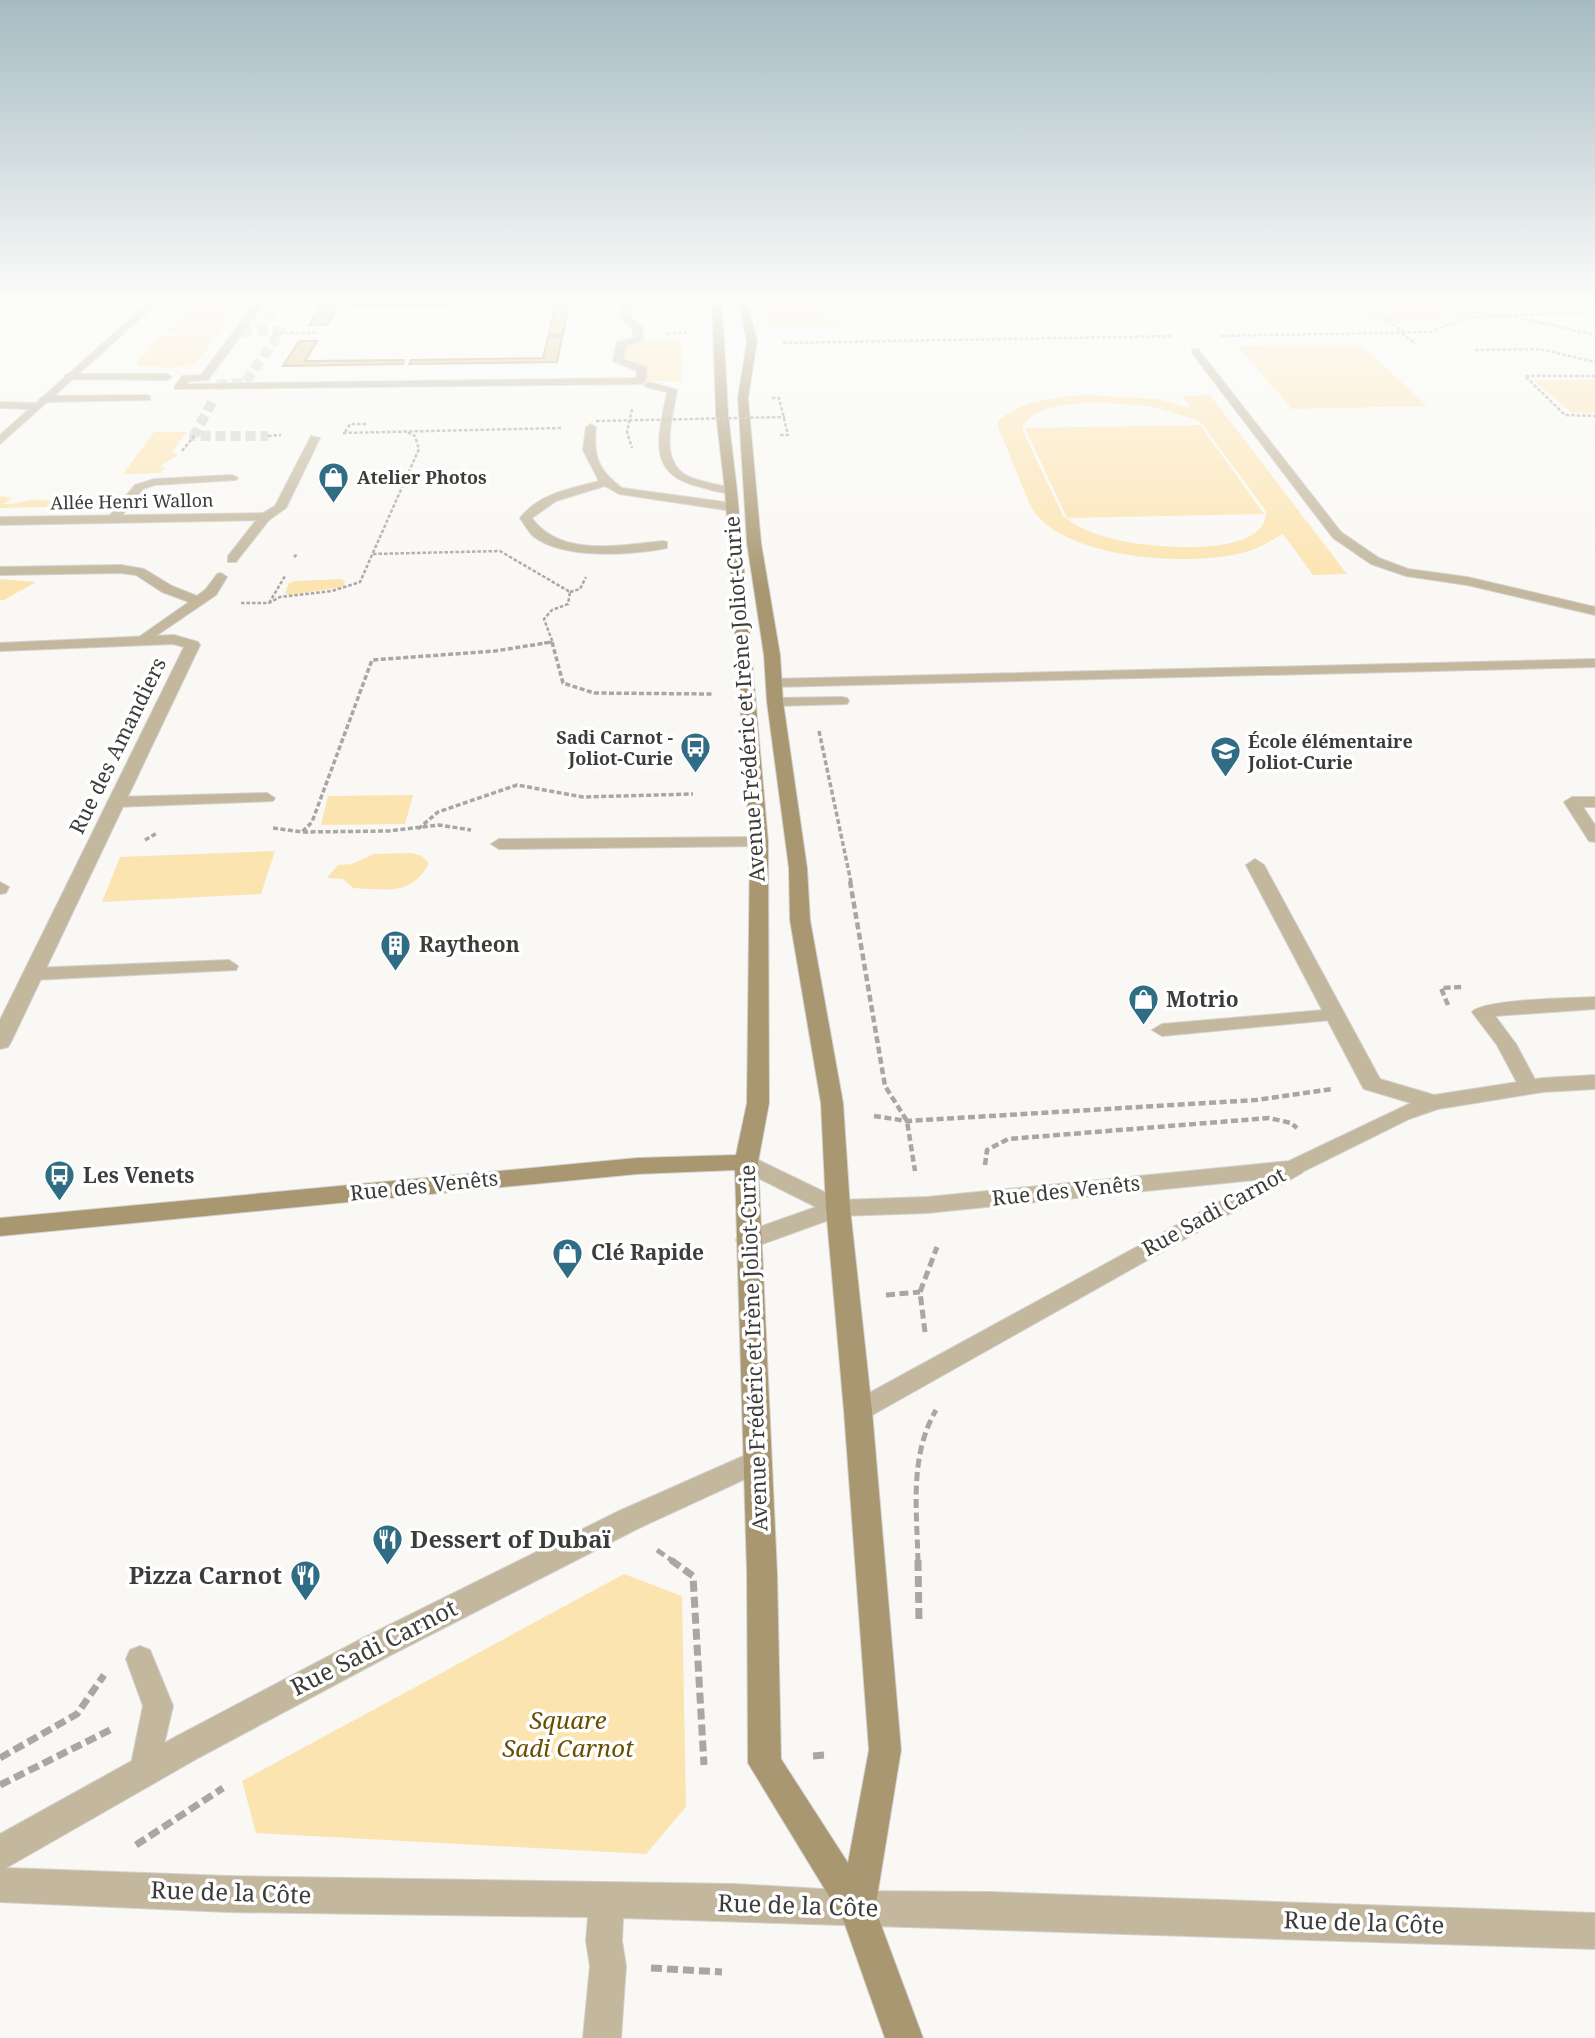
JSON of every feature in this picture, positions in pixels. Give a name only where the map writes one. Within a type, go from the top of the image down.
[{"type":"main road","name":"Avenue Frédéric et Irène Joliot-Curie","points":[[721,397],[759,842],[758,1103],[746,1162],[765,1763],[858,1909],[904,2038]]},
{"type":"main road","name":"Avenue Frédéric et Irène Joliot-Curie","points":[[743,397],[748,481],[798,868],[800,920],[832,1103],[838,1208],[858,1411],[885,1750],[858,1909]]},
{"type":"main road","name":"Rue des Venêts","points":[[0,1227],[637,1166],[746,1162]]},
{"type":"street","points":[[0,405],[44,399]]},
{"type":"street","points":[[0,441],[44,399]]},
{"type":"street","name":"Allée Henri Wallon","points":[[0,521],[265,517]]},
{"type":"street","name":"Rue des Amandiers","points":[[0,648],[174,639],[193,645],[33,974],[6,1017],[0,1042]]},
{"type":"street","points":[[1255,865],[1372,1084],[1434,1102]]},
{"type":"street","name":"Rue Sadi Carnot","points":[[1294,1168],[1401,1114],[1434,1102],[1529,1087],[1593,1087]]},
{"type":"street","name":"Rue des Venêts","points":[[746,1162],[838,1208]]},
{"type":"street","name":"Rue des Venêts","points":[[748,1240],[838,1208],[927,1205],[1294,1168]]},
{"type":"street","name":"Rue Sadi Carnot","points":[[0,1853],[145,1769],[385,1641],[660,1504],[757,1461]]},
{"type":"street","name":"Rue de la Côte","points":[[0,1885],[254,1895],[735,1902],[858,1909],[990,1910],[1595,1931]]},
{"type":"street","points":[[602,2038],[608,1966],[604,1941],[607,1900]]},
{"type":"lane","points":[[44,399],[84,397]]},
{"type":"lane","points":[[671,397],[663,451],[672,468],[686,480],[731,499]]},
{"type":"lane","points":[[1231,397],[1337,535],[1375,561],[1406,572],[1467,581],[1595,611]]},
{"type":"lane","points":[[594,424],[588,450],[607,482],[619,491],[731,499]]},
{"type":"lane","points":[[232,559],[265,517],[280,508],[315,438]]},
{"type":"lane","points":[[112,520],[139,487],[154,482],[232,478]]},
{"type":"lane","points":[[607,482],[559,497],[532,509],[526,518],[530,527],[550,540],[596,551],[663,545]]},
{"type":"lane","points":[[0,571],[121,569],[140,572],[167,589],[197,600]]},
{"type":"lane","points":[[144,640],[211,592],[221,577]]},
{"type":"lane","points":[[774,693],[1595,663]]},
{"type":"lane","points":[[774,693],[813,703],[842,701]]},
{"type":"lane","points":[[115,802],[267,798]]},
{"type":"lane","points":[[1595,802],[1572,802],[1595,837]]},
{"type":"lane","points":[[499,844],[759,842]]},
{"type":"lane","points":[[33,974],[229,966]]},
{"type":"lane","points":[[1529,1087],[1506,1044],[1482,1012],[1517,1007],[1595,1003]]},
{"type":"lane","points":[[1162,1030],[1335,1015]]},
{"type":"lane","name":"Rue Sadi Carnot","points":[[858,1411],[1294,1168]]},
{"type":"lane","points":[[140,1659],[158,1706],[145,1769]]},
{"type":"path","points":[[1547,397],[1565,415],[1595,416]]},
{"type":"path","points":[[779,398],[788,435]]},
{"type":"path","points":[[354,434],[345,432],[339,433],[354,434],[594,424],[686,418],[785,417]]},
{"type":"path","points":[[345,432],[350,424],[367,424]]},
{"type":"path","points":[[285,576],[269,603],[280,597],[332,591],[360,582],[419,449],[415,436],[405,431]]},
{"type":"path","points":[[268,436],[293,435]]},
{"type":"path","points":[[373,554],[500,551],[570,592],[568,604],[552,610],[544,619],[562,683],[594,693],[746,693]]},
{"type":"path","points":[[302,832],[312,822],[372,660],[495,651],[552,642]]},
{"type":"path","points":[[813,703],[857,912],[885,1086],[907,1121],[915,1172]]},
{"type":"path","points":[[418,829],[438,812],[517,785],[583,797],[694,794]]},
{"type":"path","points":[[263,827],[302,832],[418,829],[451,825],[474,830],[499,844]]},
{"type":"path","points":[[874,1116],[907,1121],[1256,1100],[1372,1084]]},
{"type":"path","points":[[982,1200],[987,1150],[1008,1139],[1269,1118],[1291,1123],[1323,1153]]},
{"type":"path","points":[[926,1333],[920,1292],[937,1247]]},
{"type":"path","points":[[884,1295],[920,1292]]},
{"type":"path","points":[[919,1626],[916,1463],[926,1427]]},
{"type":"path","points":[[657,1550],[693,1576],[704,1765]]},
{"type":"path","points":[[0,1758],[77,1714],[117,1656],[140,1659]]},
{"type":"path","points":[[0,1786],[158,1706]]},
{"type":"path","points":[[813,1756],[825,1755]]},
{"type":"path","points":[[608,1966],[722,1972]]},
{"type":"green space","points":[[1183,397],[1212,397],[1347,574],[1313,575],[1283,534],[1249,551],[1197,559],[1131,555],[1099,549],[1070,539],[1047,525],[1031,507],[998,427],[999,420],[1008,413],[1029,404],[1052,399],[1157,399],[1191,408]],"holes":[[[1092,402],[1150,406],[1197,420],[1266,511],[1261,527],[1248,537],[1227,544],[1177,547],[1132,543],[1082,528],[1063,516],[1022,429],[1027,421],[1043,410]]]},
{"type":"green space","points":[[1282,397],[1417,397],[1427,406],[1292,409]]},
{"type":"green space","points":[[1553,397],[1595,397],[1595,413],[1572,413]]},
{"type":"green space","points":[[1200,425],[1264,514],[1067,518],[1025,428]]},
{"type":"green space","points":[[154,432],[187,432],[172,452],[178,455],[160,466],[165,468],[160,473],[123,474]]},
{"type":"green space","points":[[2,496],[12,498],[4,504],[82,499],[105,503],[103,506],[0,508]]},
{"type":"green space","points":[[0,579],[36,582],[0,600]]},
{"type":"green space","points":[[296,581],[345,581],[344,586],[337,588],[290,595],[285,593],[289,583]]},
{"type":"green space","points":[[413,795],[405,824],[321,825],[328,796]]},
{"type":"green space","points":[[275,851],[261,894],[102,902],[120,857]]},
{"type":"green space","points":[[412,853],[422,856],[429,863],[414,881],[397,889],[353,888],[343,879],[327,878],[338,865],[352,864],[374,854]]},
{"type":"green space","name":"Square Sadi Carnot","points":[[624,1574],[682,1596],[686,1807],[646,1854],[256,1833],[242,1781]]},
{"type":"tunnel","points":[[212,402],[194,436],[268,436]]},
{"type":"place","name":"Atelier Photos","points":[[334,505]]},
{"type":"place","name":"Sadi Carnot - Joliot-Curie","points":[[696,775]]},
{"type":"place","name":"École élémentaire Joliot-Curie","points":[[1225,779]]},
{"type":"place","name":"Raytheon","points":[[396,972]]},
{"type":"place","name":"Motrio","points":[[1143,1027]]},
{"type":"place","name":"Les Venets","points":[[60,1203]]},
{"type":"place","name":"Clé Rapide","points":[[568,1280]]},
{"type":"place","name":"Dessert of Dubaï","points":[[387,1567]]},
{"type":"place","name":"Pizza Carnot","points":[[305,1603]]}]
